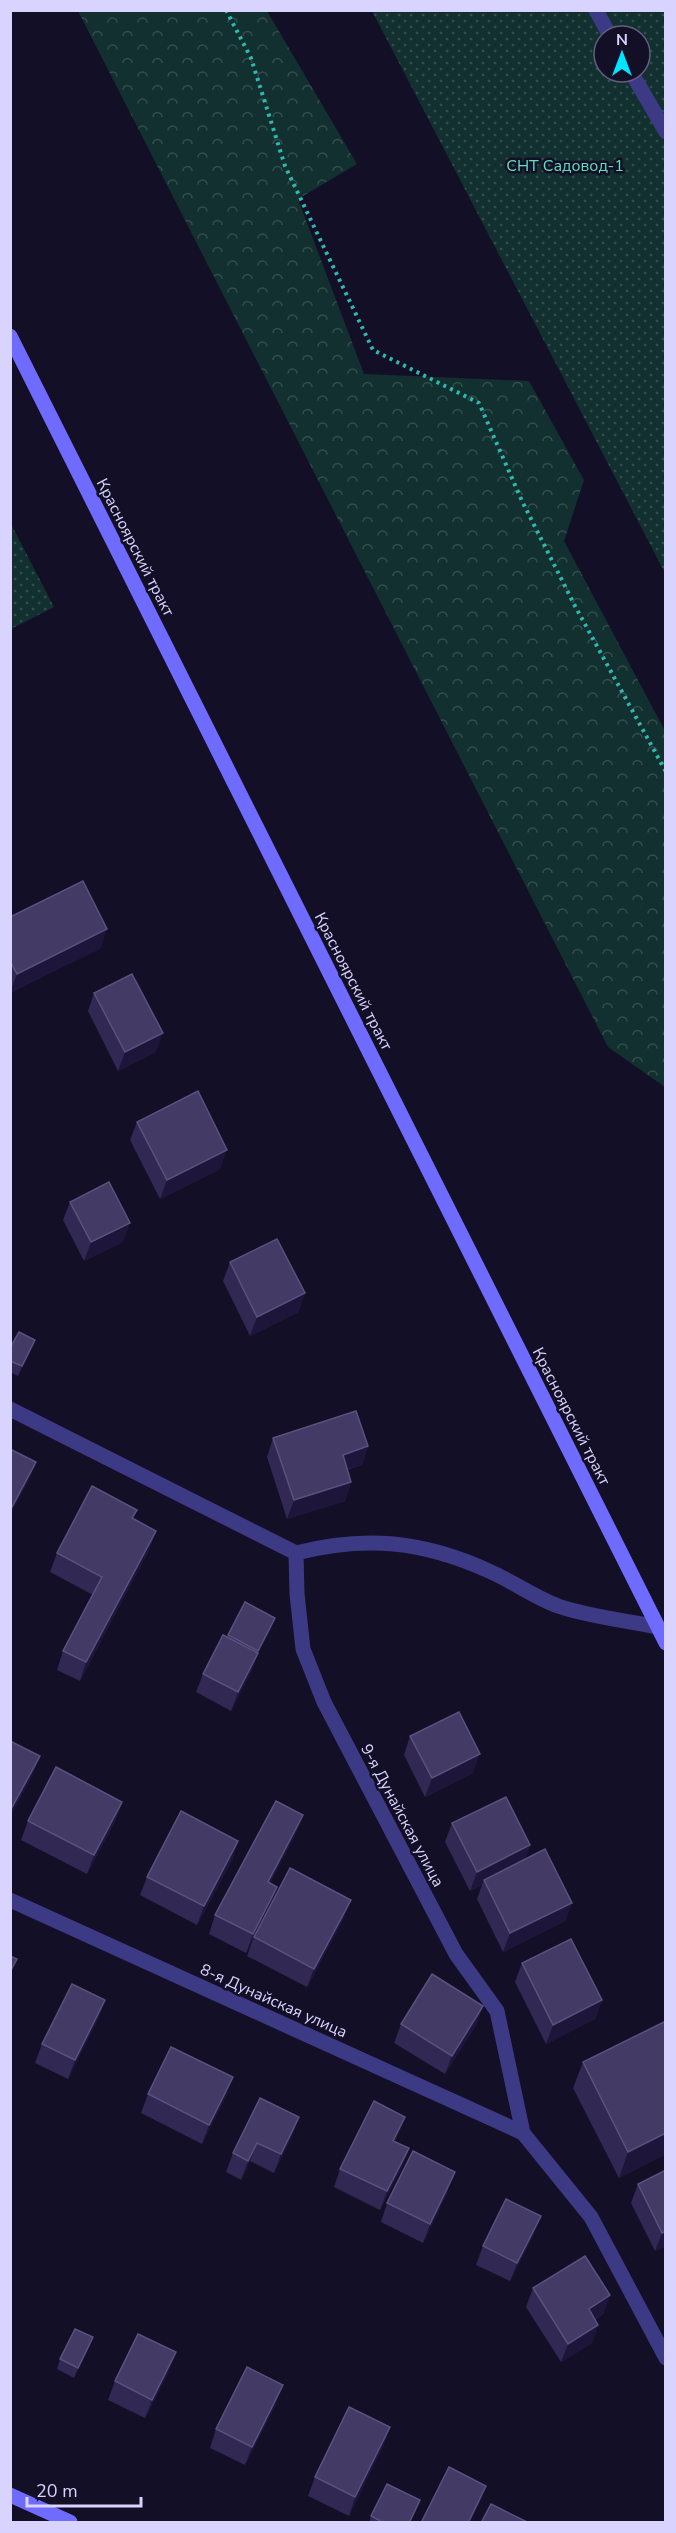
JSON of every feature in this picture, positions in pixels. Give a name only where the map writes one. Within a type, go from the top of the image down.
[{"type":"main road","name":"Красноярский тракт","points":[[10,336],[666,1643]]},
{"type":"main road","points":[[10,2495],[70,2523]]},
{"type":"street","points":[[596,10],[604,24]]},
{"type":"street","points":[[638,84],[666,132]]},
{"type":"street","points":[[10,1408],[296,1553],[361,1541],[404,1545],[443,1553],[489,1570],[558,1606],[658,1627]]},
{"type":"street","name":"9-я Дунайская улица","points":[[296,1553],[297,1594],[303,1649],[324,1702],[456,1954],[496,2011],[523,2133],[591,2217],[666,2358]]},
{"type":"street","name":"8-я Дунайская улица","points":[[10,1900],[523,2133]]},
{"type":"path","points":[[226,10],[251,58],[285,166],[373,350],[479,403],[522,501],[574,606],[666,772]]},
{"type":"green space","points":[[78,11],[267,11],[357,164],[298,199],[364,374],[529,381],[584,480],[564,541],[665,731],[665,1087],[608,1047]]},
{"type":"green space","name":"СНТ Садовод-1","points":[[372,11],[665,11],[665,573]]},
{"type":"green space","points":[[10,522],[54,607],[11,629],[10,629]]},
{"type":"building","points":[[83,881],[107,929],[17,974],[10,961],[10,917]]},
{"type":"building","points":[[132,974],[163,1033],[125,1052],[94,993]]},
{"type":"building","points":[[198,1091],[227,1150],[167,1180],[137,1122]]},
{"type":"building","points":[[109,1182],[130,1223],[91,1242],[70,1202]]},
{"type":"building","points":[[277,1239],[305,1293],[257,1317],[230,1262]]},
{"type":"building","points":[[19,1332],[35,1340],[22,1366],[10,1361],[10,1348]]},
{"type":"building","points":[[356,1411],[368,1446],[343,1455],[351,1482],[294,1500],[273,1438]]},
{"type":"building","points":[[10,1449],[36,1462],[12,1507],[10,1506]]},
{"type":"building","points":[[92,1486],[137,1510],[132,1518],[156,1531],[86,1662],[63,1651],[102,1577],[57,1553]]},
{"type":"building","points":[[245,1602],[275,1618],[258,1651],[228,1635]]},
{"type":"building","points":[[223,1635],[258,1653],[238,1692],[203,1674]]},
{"type":"building","points":[[459,1712],[480,1754],[432,1778],[410,1736]]},
{"type":"building","points":[[10,1741],[40,1756],[10,1811]]},
{"type":"building","points":[[56,1767],[122,1802],[94,1855],[28,1821]]},
{"type":"building","points":[[506,1797],[530,1845],[477,1872],[452,1823]]},
{"type":"building","points":[[276,1801],[303,1815],[268,1882],[277,1887],[253,1934],[215,1915]]},
{"type":"building","points":[[181,1811],[238,1841],[204,1906],[147,1877]]},
{"type":"building","points":[[545,1849],[572,1903],[510,1933],[484,1880]]},
{"type":"building","points":[[290,1868],[351,1900],[314,1969],[254,1937]]},
{"type":"building","points":[[571,1939],[602,2000],[553,2025],[522,1963]]},
{"type":"building","points":[[10,1956],[17,1959],[10,1972]]},
{"type":"building","points":[[432,1974],[483,2006],[452,2056],[401,2024]]},
{"type":"building","points":[[72,1984],[105,2000],[75,2060],[42,2044]]},
{"type":"building","points":[[666,2021],[666,2133],[628,2152],[583,2062]]},
{"type":"building","points":[[171,2047],[233,2077],[209,2125],[148,2094]]},
{"type":"building","points":[[260,2098],[299,2117],[281,2154],[257,2143],[248,2161],[233,2153]]},
{"type":"building","points":[[374,2101],[405,2117],[393,2141],[409,2148],[387,2191],[340,2169]]},
{"type":"building","points":[[413,2151],[455,2172],[430,2224],[387,2203]]},
{"type":"building","points":[[666,2170],[666,2231],[662,2233],[638,2184]]},
{"type":"building","points":[[506,2199],[541,2216],[517,2263],[483,2246]]},
{"type":"building","points":[[585,2256],[610,2295],[589,2309],[598,2325],[568,2344],[533,2288]]},
{"type":"building","points":[[75,2329],[93,2337],[78,2368],[60,2359]]},
{"type":"building","points":[[138,2334],[176,2352],[152,2400],[115,2381]]},
{"type":"building","points":[[247,2367],[283,2385],[252,2447],[216,2429]]},
{"type":"building","points":[[349,2407],[390,2427],[355,2497],[315,2477]]},
{"type":"building","points":[[449,2467],[486,2486],[468,2523],[421,2523]]},
{"type":"building","points":[[387,2484],[420,2500],[409,2523],[384,2523],[371,2516]]},
{"type":"building","points":[[491,2504],[529,2523],[481,2523]]}]
